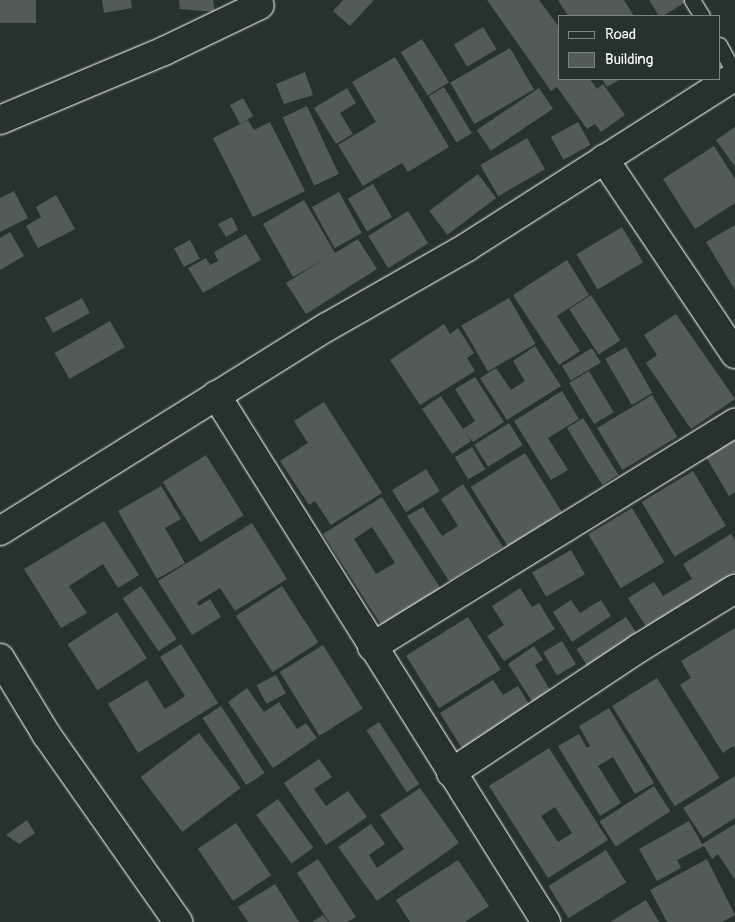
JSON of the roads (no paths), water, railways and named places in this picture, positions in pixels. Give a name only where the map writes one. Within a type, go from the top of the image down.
[{"type":"street","points":[[0,120],[164,51],[260,5]]},
{"type":"street","points":[[0,530],[327,327],[467,247],[735,75]]},
{"type":"street","points":[[604,159],[735,354]]},
{"type":"street","points":[[216,395],[372,647],[546,922]]},
{"type":"street","points":[[372,647],[735,423]]},
{"type":"street","points":[[451,773],[639,648],[735,589]]},
{"type":"street","points":[[0,658],[46,734],[178,922]]},
{"type":"lane","points":[[692,0],[701,15]]},
{"type":"lane","points":[[720,48],[735,75]]}]
